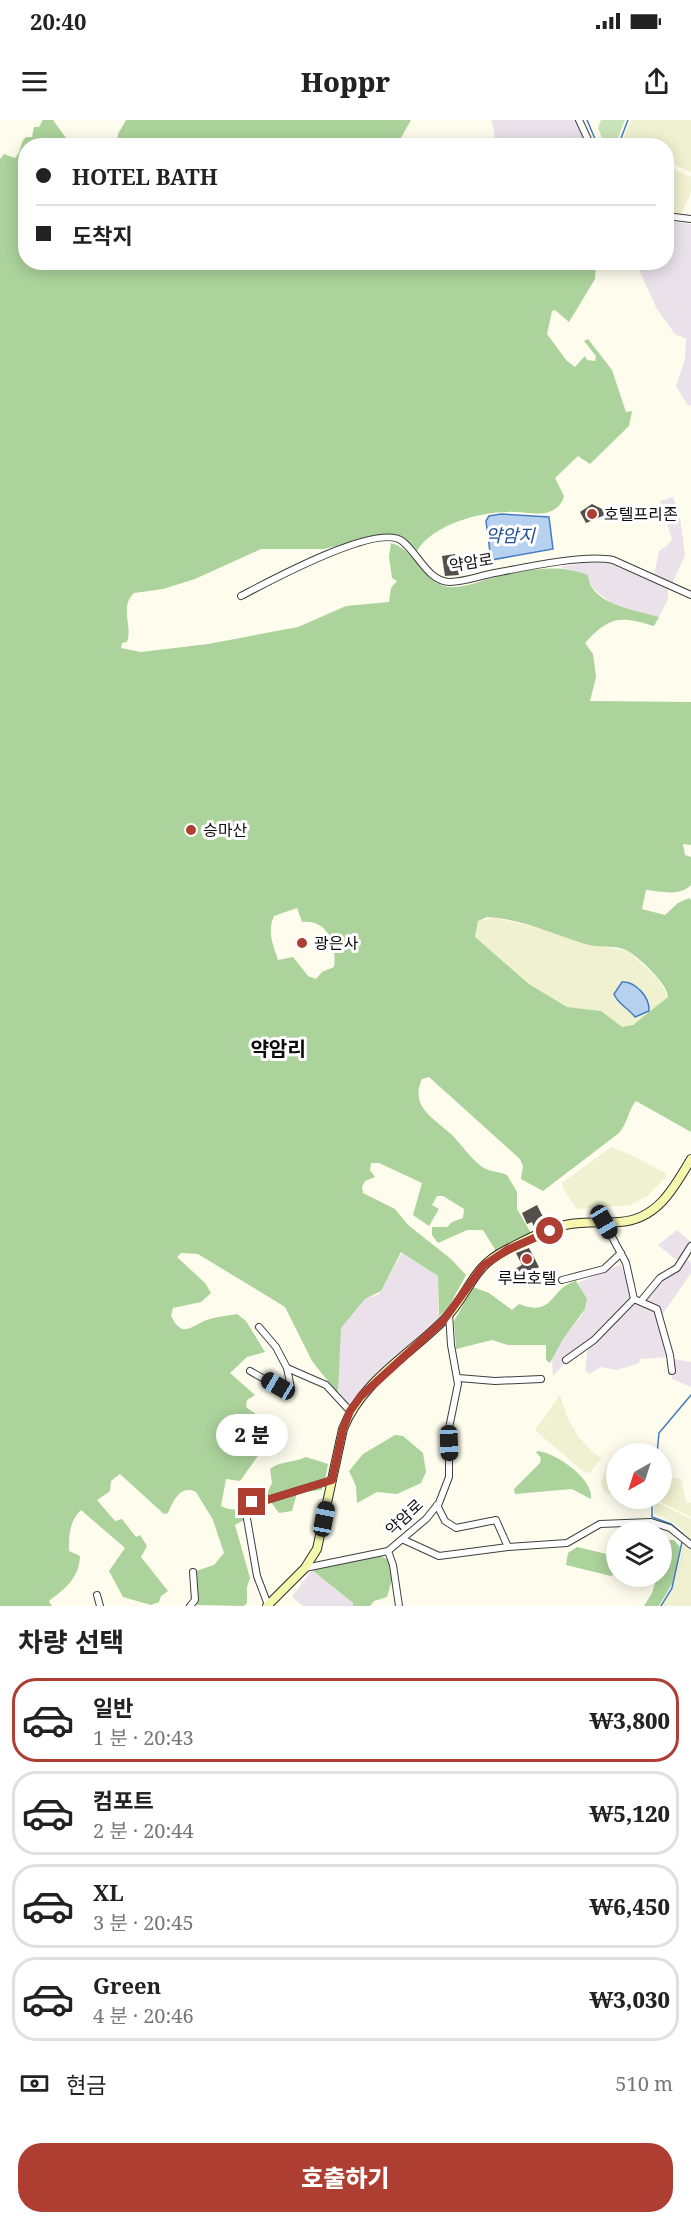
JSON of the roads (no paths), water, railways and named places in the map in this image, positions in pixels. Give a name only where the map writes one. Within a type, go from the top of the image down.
[{"type":"street","points":[[579,120],[587,138]]},
{"type":"street","points":[[674,217],[691,219]]},
{"type":"street","name":"약암로","points":[[241,596],[328,553],[390,537],[405,543],[429,571],[444,582],[526,567],[600,558],[613,560],[691,595]]},
{"type":"street","points":[[332,1480],[267,1500],[252,1502],[248,1506],[246,1513],[257,1576],[268,1606],[305,1568],[321,1539],[343,1429],[350,1411],[374,1382],[449,1314],[474,1274],[498,1255],[561,1226],[625,1221],[650,1212],[672,1192],[691,1159]]},
{"type":"street","points":[[604,1222],[621,1253],[637,1300],[654,1307],[658,1313],[672,1371]]},
{"type":"street","points":[[566,1360],[594,1340],[660,1278],[674,1271],[691,1246]]},
{"type":"street","points":[[562,1280],[604,1269],[621,1253]]},
{"type":"street","name":"약암로","points":[[305,1568],[388,1551],[404,1540],[437,1505],[449,1477],[449,1428],[458,1378],[451,1345],[449,1314]]},
{"type":"street","points":[[250,1371],[287,1392],[291,1388],[287,1368],[276,1347],[259,1327]]},
{"type":"street","points":[[287,1368],[326,1385],[350,1411]]},
{"type":"street","points":[[458,1378],[495,1381],[541,1379]]},
{"type":"street","points":[[437,1505],[445,1521],[456,1528],[496,1520],[508,1547]]},
{"type":"street","points":[[404,1540],[438,1556],[508,1547],[567,1543],[596,1526],[608,1523],[651,1522],[670,1528],[691,1545]]},
{"type":"street","points":[[388,1551],[393,1565],[399,1606]]},
{"type":"street","points":[[190,1606],[195,1600],[193,1572]]},
{"type":"street","points":[[97,1595],[100,1606]]},
{"type":"water","name":"약암지","points":[[501,514],[549,517],[553,549],[491,560],[486,521],[489,516]]},
{"type":"water","points":[[622,982],[632,984],[641,991],[647,1000],[649,1011],[635,1017],[618,1000],[614,994]]},
{"type":"waterway","points":[[587,120],[595,138]]},
{"type":"waterway","points":[[621,138],[628,120]]},
{"type":"waterway","points":[[658,1443],[659,1433],[691,1395]]},
{"type":"waterway","points":[[652,1509],[652,1517],[671,1524],[683,1534]]},
{"type":"waterway","points":[[661,1606],[672,1588],[682,1542]]},
{"type":"place","name":"호텔프리존","points":[[592,514]]},
{"type":"place","name":"승마산","points":[[191,830]]},
{"type":"place","name":"광은사","points":[[302,943]]},
{"type":"place","name":"루브호텔","points":[[527,1259]]},
{"type":"district","name":"약암리","points":[[278,1049]]}]
